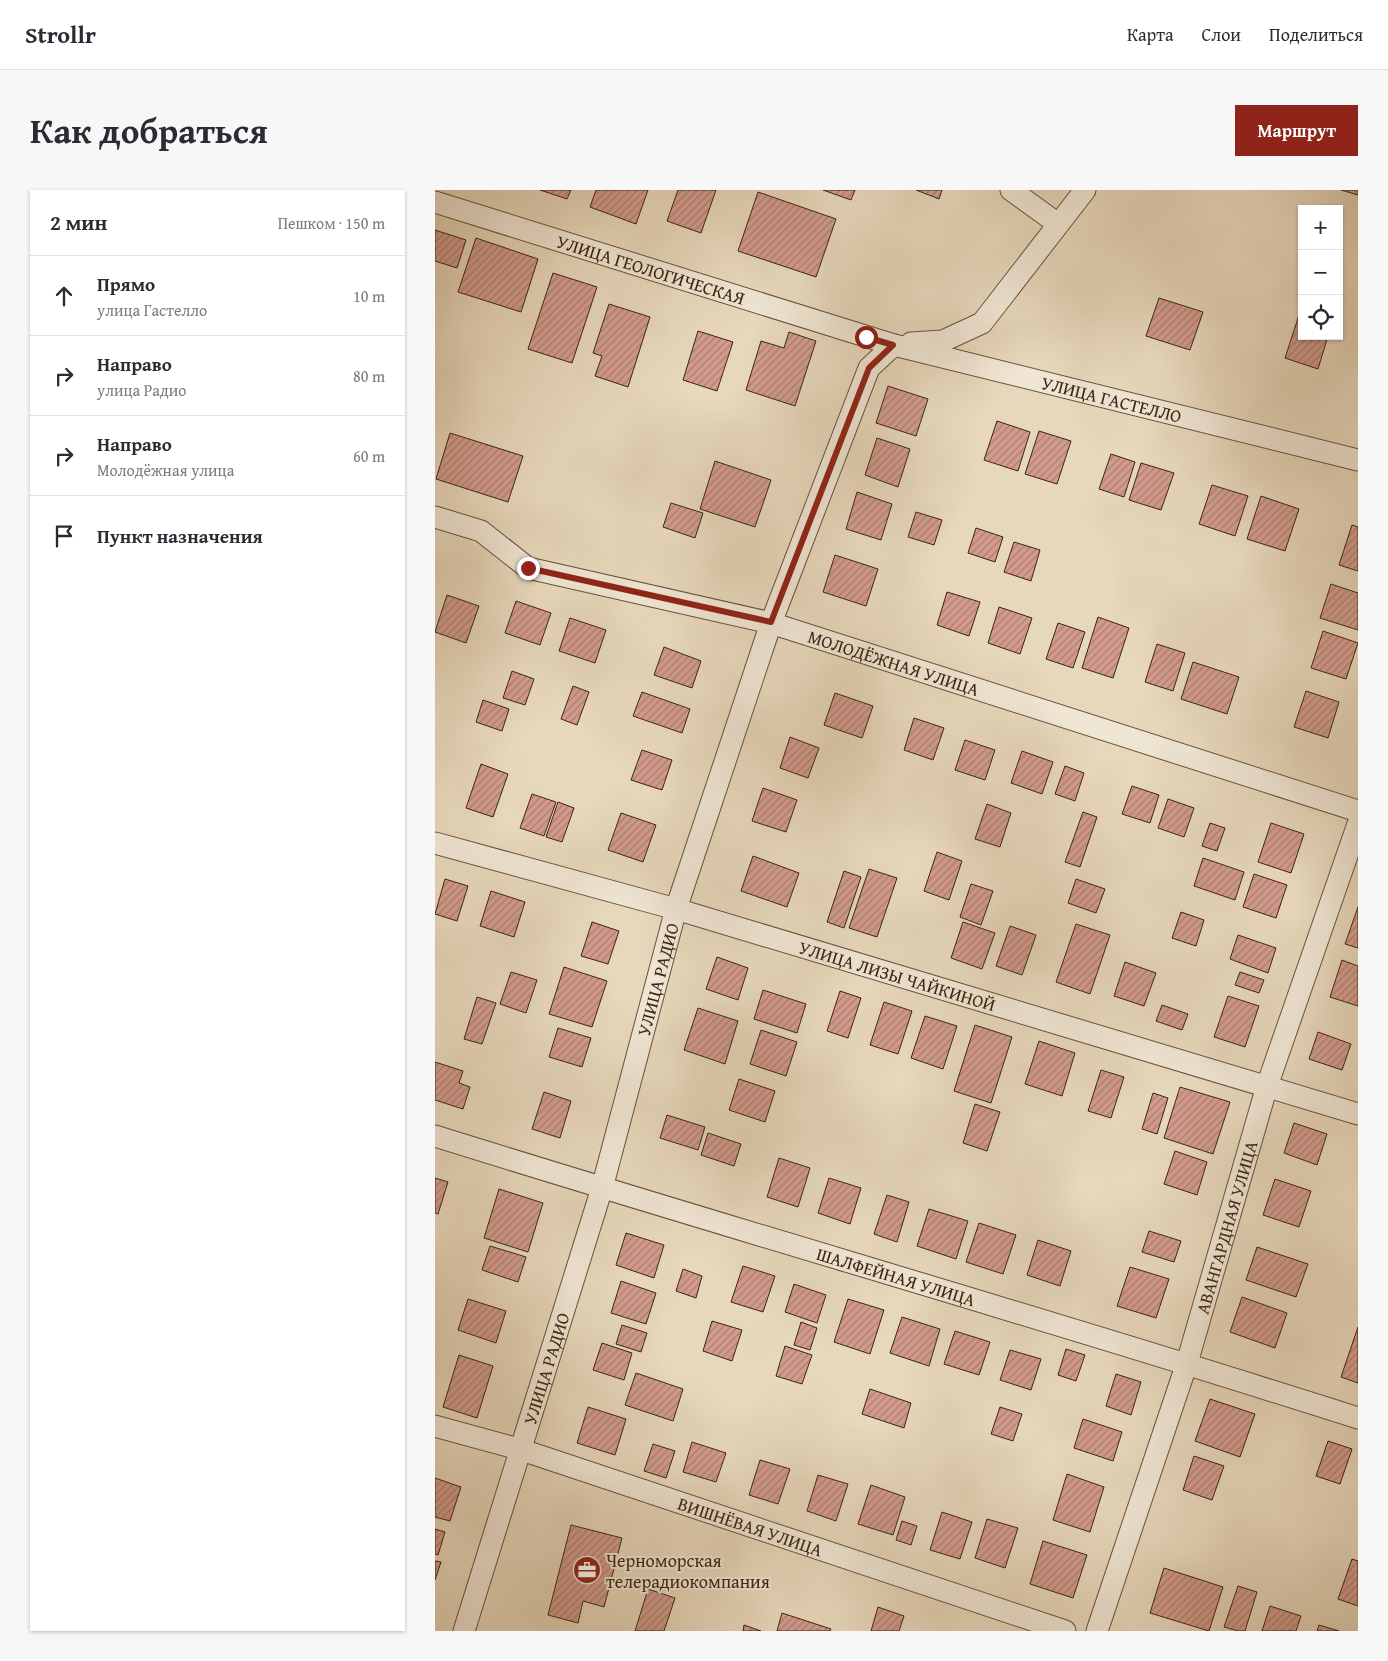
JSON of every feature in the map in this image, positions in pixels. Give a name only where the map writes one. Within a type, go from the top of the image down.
[{"type":"street","points":[[1011,190],[1058,224]]},
{"type":"street","points":[[893,345],[943,341],[982,323],[1085,190]]},
{"type":"street","name":"УЛИЦА ГЕОЛОГИЧЕСКАЯ","points":[[435,202],[866,337]]},
{"type":"street","name":"УЛИЦА ГАСТЕЛЛО","points":[[866,337],[1358,460]]},
{"type":"street","name":"УЛИЦА РАДИО","points":[[464,1631],[522,1450],[602,1188],[677,909],[771,622],[869,368],[893,345]]},
{"type":"street","name":"МОЛОДЁЖНАЯ УЛИЦА","points":[[435,517],[481,531],[528,568],[771,622],[1358,811]]},
{"type":"street","name":"АВАНГАРДНАЯ УЛИЦА","points":[[1097,1631],[1187,1363],[1267,1086],[1358,824]]},
{"type":"street","name":"УЛИЦА ЛИЗЫ ЧАЙКИНОЙ","points":[[435,843],[677,909],[1358,1114]]},
{"type":"street","name":"ШАЛФЕЙНАЯ УЛИЦА","points":[[435,1136],[602,1188],[1187,1363],[1358,1418]]},
{"type":"street","name":"ВИШНЁВАЯ УЛИЦА","points":[[435,1426],[522,1450],[1065,1631]]},
{"type":"building","points":[[540,190],[571,190],[567,199]]},
{"type":"building","points":[[596,190],[648,190],[636,224],[590,207]]},
{"type":"building","points":[[678,190],[716,190],[701,233],[667,221]]},
{"type":"building","points":[[823,190],[855,190],[851,200]]},
{"type":"building","points":[[916,190],[942,190],[939,199]]},
{"type":"building","points":[[1341,190],[1358,190],[1358,195]]},
{"type":"building","points":[[758,192],[836,219],[816,277],[738,251]]},
{"type":"building","points":[[435,230],[466,240],[457,268],[435,261]]},
{"type":"building","points":[[476,238],[538,259],[521,312],[458,292]]},
{"type":"building","points":[[553,273],[597,287],[572,363],[528,349]]},
{"type":"building","points":[[1159,298],[1203,312],[1190,350],[1146,336]]},
{"type":"building","points":[[609,304],[650,317],[628,387],[595,376],[602,356],[593,353]]},
{"type":"building","points":[[1298,318],[1298,340],[1327,340],[1318,369],[1285,358]]},
{"type":"building","points":[[698,331],[733,342],[717,391],[683,380]]},
{"type":"building","points":[[789,332],[816,341],[795,406],[746,390],[761,341],[784,348]]},
{"type":"building","points":[[888,386],[928,399],[916,436],[876,423]]},
{"type":"building","points":[[997,421],[1030,432],[1018,471],[984,460]]},
{"type":"building","points":[[1039,431],[1071,441],[1057,484],[1025,474]]},
{"type":"building","points":[[450,433],[523,456],[508,502],[436,479]]},
{"type":"building","points":[[877,438],[910,449],[898,487],[865,475]]},
{"type":"building","points":[[1111,454],[1135,462],[1124,497],[1099,489]]},
{"type":"building","points":[[715,461],[771,480],[755,527],[700,509]]},
{"type":"building","points":[[1141,463],[1174,473],[1161,510],[1129,500]]},
{"type":"building","points":[[1212,485],[1248,496],[1235,536],[1199,524]]},
{"type":"building","points":[[857,492],[892,504],[881,540],[846,529]]},
{"type":"building","points":[[1261,496],[1299,509],[1285,551],[1247,539]]},
{"type":"building","points":[[671,503],[703,513],[695,538],[663,527]]},
{"type":"building","points":[[916,512],[942,520],[934,545],[908,537]]},
{"type":"building","points":[[1352,525],[1358,527],[1358,571],[1339,565]]},
{"type":"building","points":[[976,528],[1003,537],[995,562],[968,553]]},
{"type":"building","points":[[1014,542],[1040,550],[1031,581],[1004,572]]},
{"type":"building","points":[[835,555],[878,569],[866,606],[823,592]]},
{"type":"building","points":[[1331,584],[1358,593],[1358,630],[1320,618]]},
{"type":"building","points":[[947,592],[980,602],[969,636],[937,625]]},
{"type":"building","points":[[447,595],[479,606],[466,643],[435,632]]},
{"type":"building","points":[[516,601],[551,613],[540,645],[505,633]]},
{"type":"building","points":[[999,607],[1032,618],[1020,654],[988,643]]},
{"type":"building","points":[[1098,617],[1129,628],[1113,678],[1082,668]]},
{"type":"building","points":[[570,618],[606,630],[595,663],[559,651]]},
{"type":"building","points":[[1058,623],[1085,632],[1073,668],[1046,659]]},
{"type":"building","points":[[1323,631],[1358,643],[1346,679],[1311,668]]},
{"type":"building","points":[[1157,644],[1185,653],[1173,691],[1145,682]]},
{"type":"building","points":[[664,647],[701,661],[692,688],[654,675]]},
{"type":"building","points":[[1193,662],[1239,677],[1227,714],[1181,699]]},
{"type":"building","points":[[512,671],[534,679],[525,705],[503,698]]},
{"type":"building","points":[[573,686],[589,692],[577,725],[561,719]]},
{"type":"building","points":[[1306,691],[1339,702],[1328,738],[1294,727]]},
{"type":"building","points":[[642,692],[690,709],[682,733],[633,716]]},
{"type":"building","points":[[835,693],[873,706],[862,738],[824,725]]},
{"type":"building","points":[[483,700],[509,709],[502,731],[476,722]]},
{"type":"building","points":[[914,718],[944,728],[933,760],[904,750]]},
{"type":"building","points":[[790,737],[819,748],[808,778],[780,768]]},
{"type":"building","points":[[965,740],[995,750],[985,780],[955,770]]},
{"type":"building","points":[[642,750],[672,760],[662,790],[631,780]]},
{"type":"building","points":[[1022,751],[1053,762],[1042,794],[1011,783]]},
{"type":"building","points":[[481,764],[508,774],[493,817],[466,808]]},
{"type":"building","points":[[1065,766],[1084,773],[1075,801],[1055,794]]},
{"type":"building","points":[[1132,786],[1159,795],[1150,823],[1122,814]]},
{"type":"building","points":[[763,788],[797,800],[786,832],[752,821]]},
{"type":"building","points":[[532,794],[556,802],[544,836],[520,828]]},
{"type":"building","points":[[1168,799],[1194,808],[1184,837],[1158,828]]},
{"type":"building","points":[[558,802],[574,808],[562,842],[546,837]]},
{"type":"building","points":[[987,804],[1011,813],[1000,847],[975,839]]},
{"type":"building","points":[[1083,812],[1097,817],[1080,867],[1065,862]]},
{"type":"building","points":[[621,813],[656,825],[643,862],[608,850]]},
{"type":"building","points":[[1210,823],[1225,828],[1217,851],[1202,846]]},
{"type":"building","points":[[1271,823],[1304,834],[1291,873],[1258,862]]},
{"type":"building","points":[[937,852],[962,861],[949,900],[924,891]]},
{"type":"building","points":[[753,856],[799,873],[787,907],[741,891]]},
{"type":"building","points":[[1203,858],[1244,872],[1235,900],[1194,886]]},
{"type":"building","points":[[869,869],[897,878],[877,937],[849,928]]},
{"type":"building","points":[[844,871],[861,877],[844,928],[827,922]]},
{"type":"building","points":[[1254,874],[1287,885],[1276,918],[1243,907]]},
{"type":"building","points":[[445,879],[468,886],[457,921],[435,914]]},
{"type":"building","points":[[1076,879],[1105,889],[1096,913],[1068,903]]},
{"type":"building","points":[[971,884],[993,891],[981,925],[960,917]]},
{"type":"building","points":[[491,891],[525,902],[514,937],[480,926]]},
{"type":"building","points":[[1358,907],[1358,948],[1345,944]]},
{"type":"building","points":[[1181,912],[1204,920],[1196,946],[1172,938]]},
{"type":"building","points":[[592,922],[619,931],[608,964],[581,956]]},
{"type":"building","points":[[963,922],[995,933],[982,969],[951,958]]},
{"type":"building","points":[[1076,924],[1110,935],[1090,994],[1056,982]]},
{"type":"building","points":[[1010,926],[1036,935],[1022,975],[996,966]]},
{"type":"building","points":[[1238,935],[1276,948],[1268,973],[1230,959]]},
{"type":"building","points":[[717,957],[748,968],[738,1000],[706,989]]},
{"type":"building","points":[[1342,960],[1358,966],[1358,1006],[1330,997]]},
{"type":"building","points":[[1125,962],[1156,973],[1144,1006],[1114,996]]},
{"type":"building","points":[[564,967],[607,981],[592,1027],[549,1014]]},
{"type":"building","points":[[511,972],[537,980],[526,1013],[500,1004]]},
{"type":"building","points":[[1240,972],[1264,980],[1259,993],[1235,985]]},
{"type":"building","points":[[763,990],[806,1004],[797,1033],[754,1019]]},
{"type":"building","points":[[840,991],[861,998],[848,1038],[827,1031]]},
{"type":"building","points":[[1228,996],[1259,1006],[1245,1047],[1214,1037]]},
{"type":"building","points":[[477,997],[496,1003],[482,1044],[464,1039]]},
{"type":"building","points":[[884,1002],[912,1011],[898,1054],[870,1045]]},
{"type":"building","points":[[1162,1005],[1188,1014],[1182,1030],[1156,1021]]},
{"type":"building","points":[[698,1008],[738,1021],[725,1064],[684,1050]]},
{"type":"building","points":[[925,1016],[957,1026],[943,1069],[911,1058]]},
{"type":"building","points":[[975,1025],[1012,1037],[991,1103],[954,1091]]},
{"type":"building","points":[[558,1028],[591,1038],[582,1067],[549,1057]]},
{"type":"building","points":[[761,1030],[797,1042],[786,1076],[750,1064]]},
{"type":"building","points":[[1318,1032],[1351,1044],[1342,1070],[1309,1059]]},
{"type":"building","points":[[1039,1041],[1075,1053],[1062,1096],[1025,1084]]},
{"type":"building","points":[[435,1062],[463,1071],[459,1083],[470,1087],[463,1109],[435,1100]]},
{"type":"building","points":[[1101,1070],[1124,1077],[1111,1118],[1088,1111]]},
{"type":"building","points":[[739,1079],[775,1091],[765,1122],[729,1110]]},
{"type":"building","points":[[1180,1087],[1230,1102],[1213,1154],[1164,1138]]},
{"type":"building","points":[[544,1092],[571,1101],[560,1138],[532,1129]]},
{"type":"building","points":[[1153,1093],[1168,1098],[1157,1134],[1142,1129]]},
{"type":"building","points":[[975,1104],[1000,1112],[987,1151],[963,1143]]},
{"type":"building","points":[[667,1115],[705,1127],[698,1150],[660,1138]]},
{"type":"building","points":[[1294,1123],[1327,1134],[1317,1165],[1284,1153]]},
{"type":"building","points":[[708,1133],[741,1144],[734,1166],[701,1155]]},
{"type":"building","points":[[1175,1151],[1207,1162],[1197,1195],[1164,1184]]},
{"type":"building","points":[[779,1158],[810,1168],[798,1207],[767,1197]]},
{"type":"building","points":[[435,1178],[448,1182],[438,1214],[435,1213]]},
{"type":"building","points":[[829,1178],[861,1188],[850,1224],[818,1213]]},
{"type":"building","points":[[1275,1179],[1311,1191],[1299,1227],[1263,1215]]},
{"type":"building","points":[[499,1189],[543,1203],[528,1252],[484,1238]]},
{"type":"building","points":[[887,1195],[909,1202],[897,1242],[874,1234]]},
{"type":"building","points":[[929,1209],[968,1221],[956,1259],[917,1246]]},
{"type":"building","points":[[979,1223],[1016,1235],[1003,1274],[966,1262]]},
{"type":"building","points":[[1149,1231],[1181,1241],[1174,1262],[1142,1252]]},
{"type":"building","points":[[626,1233],[664,1245],[654,1278],[616,1265]]},
{"type":"building","points":[[1038,1240],[1071,1251],[1060,1286],[1027,1275]]},
{"type":"building","points":[[490,1246],[526,1257],[518,1282],[482,1270]]},
{"type":"building","points":[[1257,1247],[1308,1264],[1296,1297],[1246,1280]]},
{"type":"building","points":[[743,1266],[775,1276],[763,1312],[731,1302]]},
{"type":"building","points":[[1130,1267],[1169,1279],[1156,1318],[1117,1306]]},
{"type":"building","points":[[683,1269],[702,1276],[696,1298],[676,1291]]},
{"type":"building","points":[[621,1281],[656,1293],[646,1324],[611,1313]]},
{"type":"building","points":[[794,1284],[826,1295],[817,1323],[785,1312]]},
{"type":"building","points":[[1242,1297],[1287,1313],[1275,1348],[1230,1332]]},
{"type":"building","points":[[468,1299],[506,1311],[496,1343],[458,1330]]},
{"type":"building","points":[[848,1299],[884,1310],[870,1354],[834,1342]]},
{"type":"building","points":[[902,1317],[940,1329],[929,1366],[890,1353]]},
{"type":"building","points":[[712,1321],[742,1330],[732,1361],[703,1351]]},
{"type":"building","points":[[801,1322],[817,1328],[810,1350],[794,1345]]},
{"type":"building","points":[[622,1325],[647,1333],[641,1352],[616,1344]]},
{"type":"building","points":[[1358,1327],[1358,1383],[1341,1377]]},
{"type":"building","points":[[955,1331],[990,1342],[979,1375],[944,1364]]},
{"type":"building","points":[[602,1343],[632,1353],[624,1380],[593,1370]]},
{"type":"building","points":[[785,1346],[812,1355],[802,1384],[776,1376]]},
{"type":"building","points":[[1066,1349],[1085,1355],[1076,1381],[1058,1375]]},
{"type":"building","points":[[1010,1350],[1041,1359],[1031,1390],[1000,1380]]},
{"type":"building","points":[[459,1355],[493,1366],[477,1418],[443,1407]]},
{"type":"building","points":[[636,1373],[683,1389],[673,1421],[625,1405]]},
{"type":"building","points":[[1116,1374],[1141,1382],[1131,1415],[1106,1406]]},
{"type":"building","points":[[870,1389],[911,1403],[904,1428],[862,1414]]},
{"type":"building","points":[[1210,1399],[1255,1414],[1240,1457],[1195,1441]]},
{"type":"building","points":[[588,1407],[626,1419],[615,1455],[577,1443]]},
{"type":"building","points":[[1000,1407],[1022,1414],[1013,1441],[991,1434]]},
{"type":"building","points":[[1083,1419],[1122,1432],[1113,1461],[1074,1448]]},
{"type":"building","points":[[1328,1441],[1352,1449],[1340,1484],[1316,1476]]},
{"type":"building","points":[[692,1442],[726,1453],[716,1482],[683,1472]]},
{"type":"building","points":[[653,1444],[675,1451],[666,1478],[644,1471]]},
{"type":"building","points":[[1194,1456],[1224,1466],[1212,1500],[1183,1490]]},
{"type":"building","points":[[760,1460],[790,1469],[778,1504],[749,1495]]},
{"type":"building","points":[[1067,1474],[1104,1487],[1090,1532],[1053,1520]]},
{"type":"building","points":[[818,1475],[848,1484],[836,1521],[807,1511]]},
{"type":"building","points":[[435,1478],[461,1487],[450,1521],[435,1517]]},
{"type":"building","points":[[871,1485],[905,1497],[893,1535],[858,1524]]},
{"type":"building","points":[[942,1512],[972,1522],[960,1559],[930,1550]]},
{"type":"building","points":[[987,1519],[1018,1528],[1005,1568],[975,1558]]},
{"type":"building","points":[[902,1521],[917,1526],[911,1545],[896,1540]]},
{"type":"building","name":"Черноморская телерадиокомпания","points":[[571,1525],[622,1538],[604,1607],[583,1601],[578,1623],[548,1615]]},
{"type":"building","points":[[435,1529],[445,1532],[438,1555],[435,1554]]},
{"type":"building","points":[[1043,1541],[1087,1555],[1073,1598],[1030,1584]]},
{"type":"building","points":[[1352,1559],[1358,1561],[1358,1606],[1338,1599]]},
{"type":"building","points":[[435,1561],[441,1562],[435,1580]]},
{"type":"building","points":[[1164,1568],[1223,1587],[1209,1631],[1150,1613]]},
{"type":"building","points":[[1238,1586],[1257,1592],[1245,1631],[1224,1627]]},
{"type":"building","points":[[648,1589],[675,1598],[664,1631],[635,1631]]},
{"type":"building","points":[[1270,1606],[1301,1616],[1296,1631],[1262,1631]]},
{"type":"building","points":[[878,1607],[904,1616],[899,1631],[871,1631]]},
{"type":"building","points":[[782,1613],[831,1629],[830,1631],[777,1631]]},
{"type":"building","points":[[744,1625],[761,1631],[743,1631]]},
{"type":"building","points":[[1319,1625],[1339,1631],[1317,1631]]},
{"type":"place","name":"Черноморская телерадиокомпания","points":[[587,1570]]},
{"type":"route","points":[[528,568],[771,622],[869,368],[893,345],[866,337]]}]
